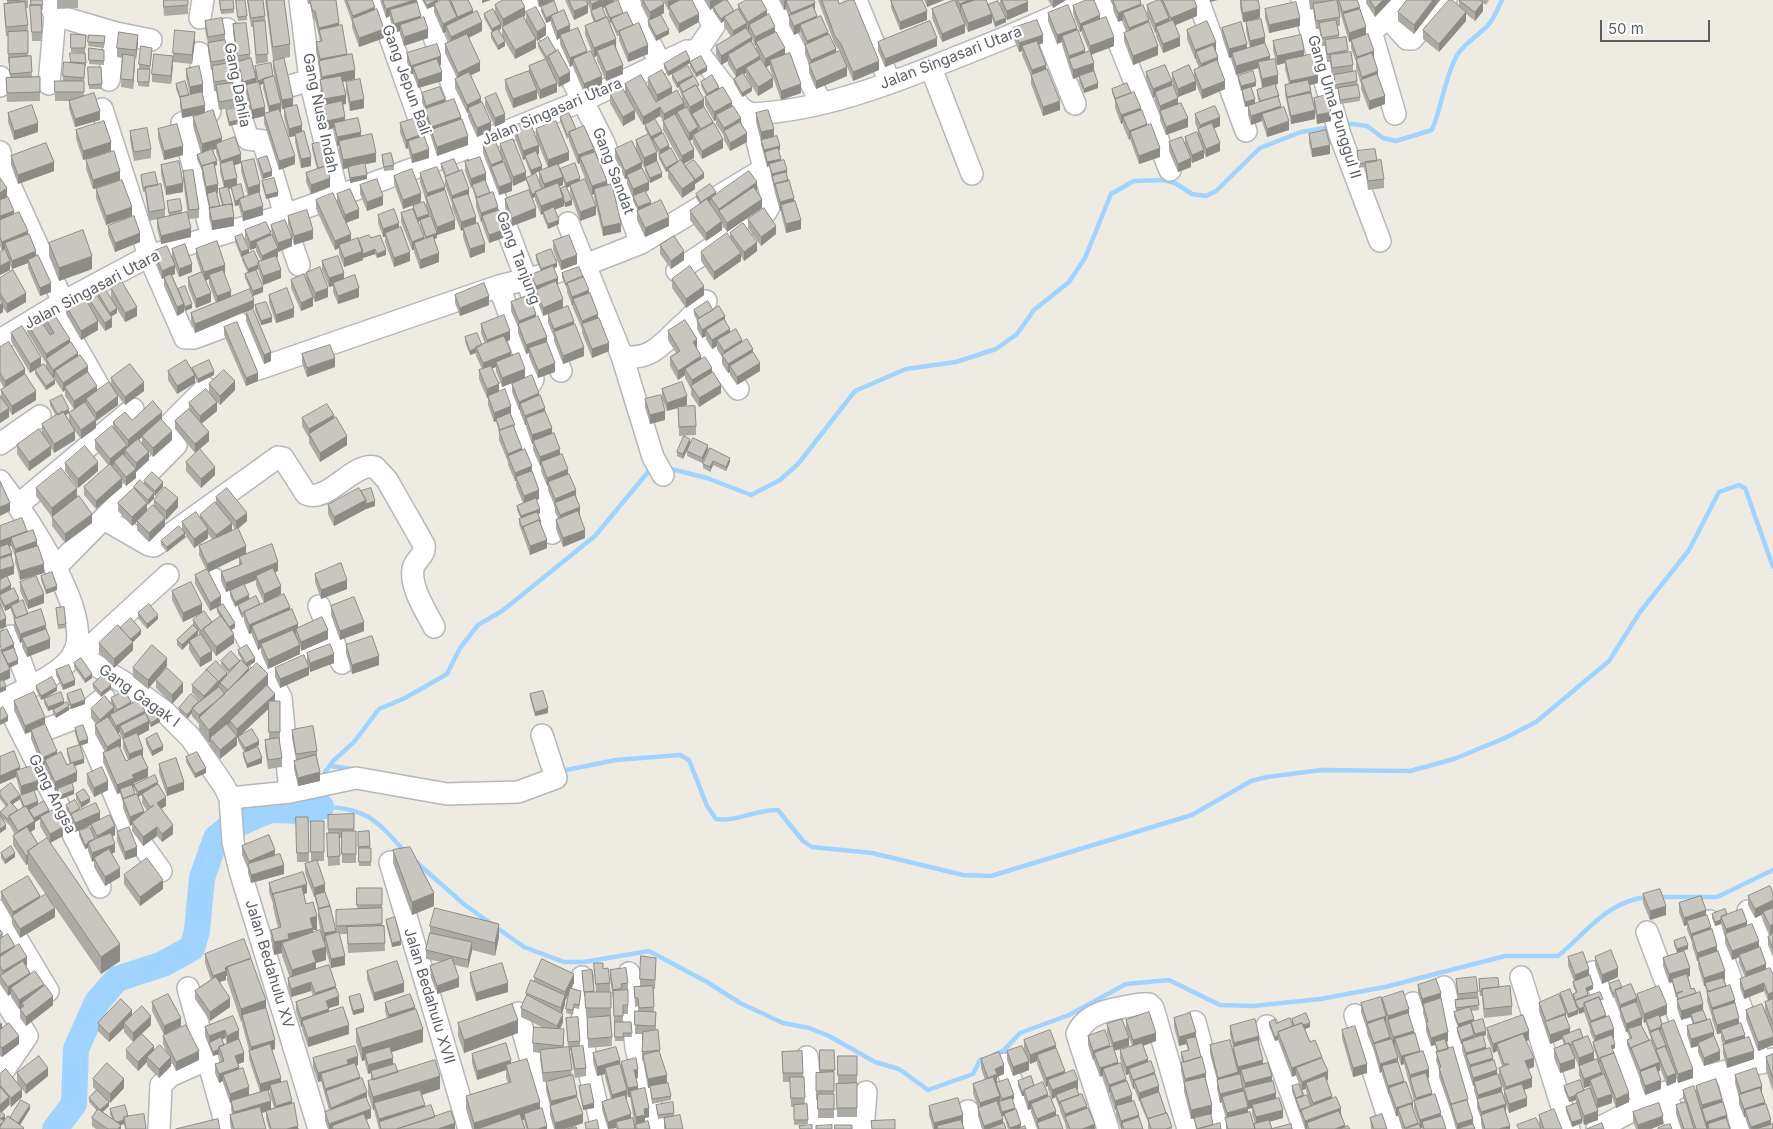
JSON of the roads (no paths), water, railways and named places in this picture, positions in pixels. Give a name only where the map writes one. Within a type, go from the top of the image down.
[{"type":"street","name":"Gang Nusa Indah","points":[[300,0],[300,83],[338,197]]},
{"type":"street","name":"Gang Jepun Bali","points":[[377,0],[434,161]]},
{"type":"street","name":"Gang Sandat","points":[[532,0],[604,143],[641,243]]},
{"type":"street","points":[[628,0],[660,70]]},
{"type":"street","points":[[677,271],[766,212],[771,199],[750,114],[738,104],[696,52],[714,26],[699,0]]},
{"type":"street","points":[[770,0],[821,103]]},
{"type":"street","points":[[856,0],[890,83]]},
{"type":"street","points":[[1102,0],[1170,170]]},
{"type":"street","points":[[1198,0],[1246,131]]},
{"type":"street","name":"Gang Uma Punggul II","points":[[1302,0],[1340,136],[1380,241]]},
{"type":"street","points":[[1362,0],[1395,114]]},
{"type":"street","points":[[1372,33],[1403,0]]},
{"type":"street","points":[[1387,17],[1407,39],[1412,39],[1446,0]]},
{"type":"street","name":"Jalan Singasari Utara","points":[[750,114],[821,103],[890,83],[1042,22],[1081,2]]},
{"type":"street","name":"Gang Tanjung","points":[[428,5],[475,145],[561,372]]},
{"type":"street","points":[[49,84],[51,8],[116,33],[152,40]]},
{"type":"street","points":[[1042,22],[1075,104]]},
{"type":"street","name":"Gang Dahlia","points":[[226,29],[238,108],[248,139],[263,141],[284,215]]},
{"type":"street","points":[[109,80],[116,33]]},
{"type":"street","name":"Jalan Singasari Utara","points":[[0,340],[59,305],[149,256],[338,197],[475,145],[660,70],[687,51],[696,52]]},
{"type":"street","points":[[199,53],[210,111],[208,114],[182,123],[212,237]]},
{"type":"street","points":[[931,68],[972,174]]},
{"type":"street","points":[[0,76],[0,86]]},
{"type":"street","points":[[102,109],[149,256],[182,335],[185,338],[194,338],[237,322],[241,326],[258,369],[499,286],[586,265],[641,243],[764,169]]},
{"type":"street","points":[[0,152],[4,172],[59,305],[102,392]]},
{"type":"street","points":[[284,215],[299,264]]},
{"type":"street","points":[[568,223],[622,356],[658,466]]},
{"type":"street","points":[[499,286],[533,379],[530,383],[506,392],[552,533]]},
{"type":"street","points":[[622,356],[634,358],[649,354],[687,322],[706,301]]},
{"type":"street","points":[[687,322],[738,389]]},
{"type":"street","points":[[55,568],[176,445],[168,426],[206,388]]},
{"type":"street","points":[[7,531],[23,513],[133,409]]},
{"type":"street","points":[[0,444],[40,416]]},
{"type":"street","points":[[104,519],[154,546],[278,457],[283,458],[306,494],[312,496],[322,493],[366,466],[375,467],[382,472],[424,545],[424,554],[414,566],[413,578],[434,627]]},
{"type":"street","points":[[0,481],[23,513],[70,597],[78,653]]},
{"type":"street","points":[[2,701],[53,673],[168,575]]},
{"type":"street","points":[[214,579],[281,698],[290,792]]},
{"type":"street","points":[[267,672],[337,654],[319,606]]},
{"type":"street","points":[[11,636],[30,687]]},
{"type":"street","name":"Gang Gagak I","points":[[78,653],[125,683],[178,723],[202,752],[230,804]]},
{"type":"street","points":[[24,738],[81,716],[104,698]]},
{"type":"street","name":"Gang Angsa","points":[[2,701],[24,738],[100,887]]},
{"type":"street","points":[[81,716],[127,824],[161,871]]},
{"type":"street","points":[[230,804],[360,778],[447,794],[518,792],[556,778],[542,735]]},
{"type":"street","name":"Jalan Bedahulu XV","points":[[230,804],[232,833],[240,871],[319,1129]]},
{"type":"street","name":"Jalan Bedahulu XVII","points":[[390,862],[469,1129]]},
{"type":"street","points":[[0,911],[48,991]]},
{"type":"street","points":[[1748,912],[1773,975]]},
{"type":"street","points":[[1597,1129],[1624,1123],[1644,1106],[1666,1092],[1702,1078],[1767,1062],[1710,921]]},
{"type":"street","points":[[1647,932],[1702,1078]]},
{"type":"street","points":[[1593,972],[1644,1106]]},
{"type":"street","points":[[629,973],[636,1048],[657,1129]]},
{"type":"street","points":[[582,977],[583,1044],[602,1129]]},
{"type":"street","points":[[1520,977],[1569,1129]]},
{"type":"street","points":[[1444,987],[1481,1129]]},
{"type":"street","points":[[188,988],[227,1129]]},
{"type":"street","points":[[0,992],[28,1036],[2,1068]]},
{"type":"street","points":[[1413,1003],[1450,1129]]},
{"type":"street","points":[[1108,1129],[1077,1034],[1083,1023],[1093,1016],[1141,1004],[1149,1004],[1152,1008],[1188,1129]]},
{"type":"street","points":[[518,1012],[550,1129]]},
{"type":"street","points":[[1356,1015],[1392,1129]]},
{"type":"street","points":[[1195,1022],[1223,1129]]},
{"type":"street","points":[[1267,1026],[1304,1129]]},
{"type":"street","points":[[807,1057],[814,1120],[864,1125],[866,1092]]},
{"type":"street","points":[[159,1129],[161,1085],[170,1076],[208,1059]]},
{"type":"street","points":[[1005,1064],[1030,1129]]},
{"type":"street","points":[[1726,1071],[1742,1129]]},
{"type":"street","points":[[1666,1092],[1677,1129]]},
{"type":"waterway","points":[[1342,125],[1367,126],[1383,138],[1396,141],[1432,130],[1456,57],[1463,47],[1489,24],[1502,0]]},
{"type":"waterway","points":[[667,468],[707,478],[751,495],[780,480],[798,464],[855,391],[906,369],[956,362],[996,349],[1017,334],[1034,310],[1069,282],[1085,258],[1111,194],[1134,181],[1163,180],[1175,183],[1192,194],[1206,196],[1216,191],[1260,148],[1301,132],[1332,127]]},
{"type":"waterway","points":[[324,778],[325,772],[333,761],[354,742],[379,709],[405,698],[447,674],[460,648],[478,625],[502,611],[595,536],[648,472],[653,471]]},
{"type":"waterway","points":[[561,771],[616,760],[680,755],[689,760],[707,806],[716,819],[732,819],[763,811],[778,810],[803,841],[812,847],[872,853],[963,875],[991,876],[1192,815],[1251,781],[1267,777],[1322,770],[1410,771],[1454,759],[1505,738],[1536,722],[1609,661],[1640,612],[1689,550],[1719,492],[1739,485],[1745,488],[1773,567]]},
{"type":"waterway","points":[[331,766],[353,769]]},
{"type":"waterway","points":[[323,791],[321,807],[350,810],[370,818],[387,832],[405,852]]},
{"type":"waterway","points":[[55,1129],[74,1104],[76,1049],[97,1002],[117,979],[163,964],[192,948],[197,931],[202,878],[216,838],[228,828],[270,810],[302,811],[321,807]]},
{"type":"waterway","points":[[415,861],[465,905],[524,947],[564,962],[584,962],[649,951],[707,982],[740,1003],[783,1023],[809,1028],[829,1036],[875,1062],[899,1069],[928,1090],[973,1074],[980,1060],[985,1059]]},
{"type":"waterway","points":[[1658,897],[1717,897],[1773,870]]},
{"type":"waterway","points":[[994,1055],[1004,1050],[1020,1033],[1069,1015],[1126,984],[1169,980],[1220,1005],[1253,1006],[1320,999],[1385,987],[1505,956],[1558,956],[1609,911],[1634,899],[1648,897]]}]
